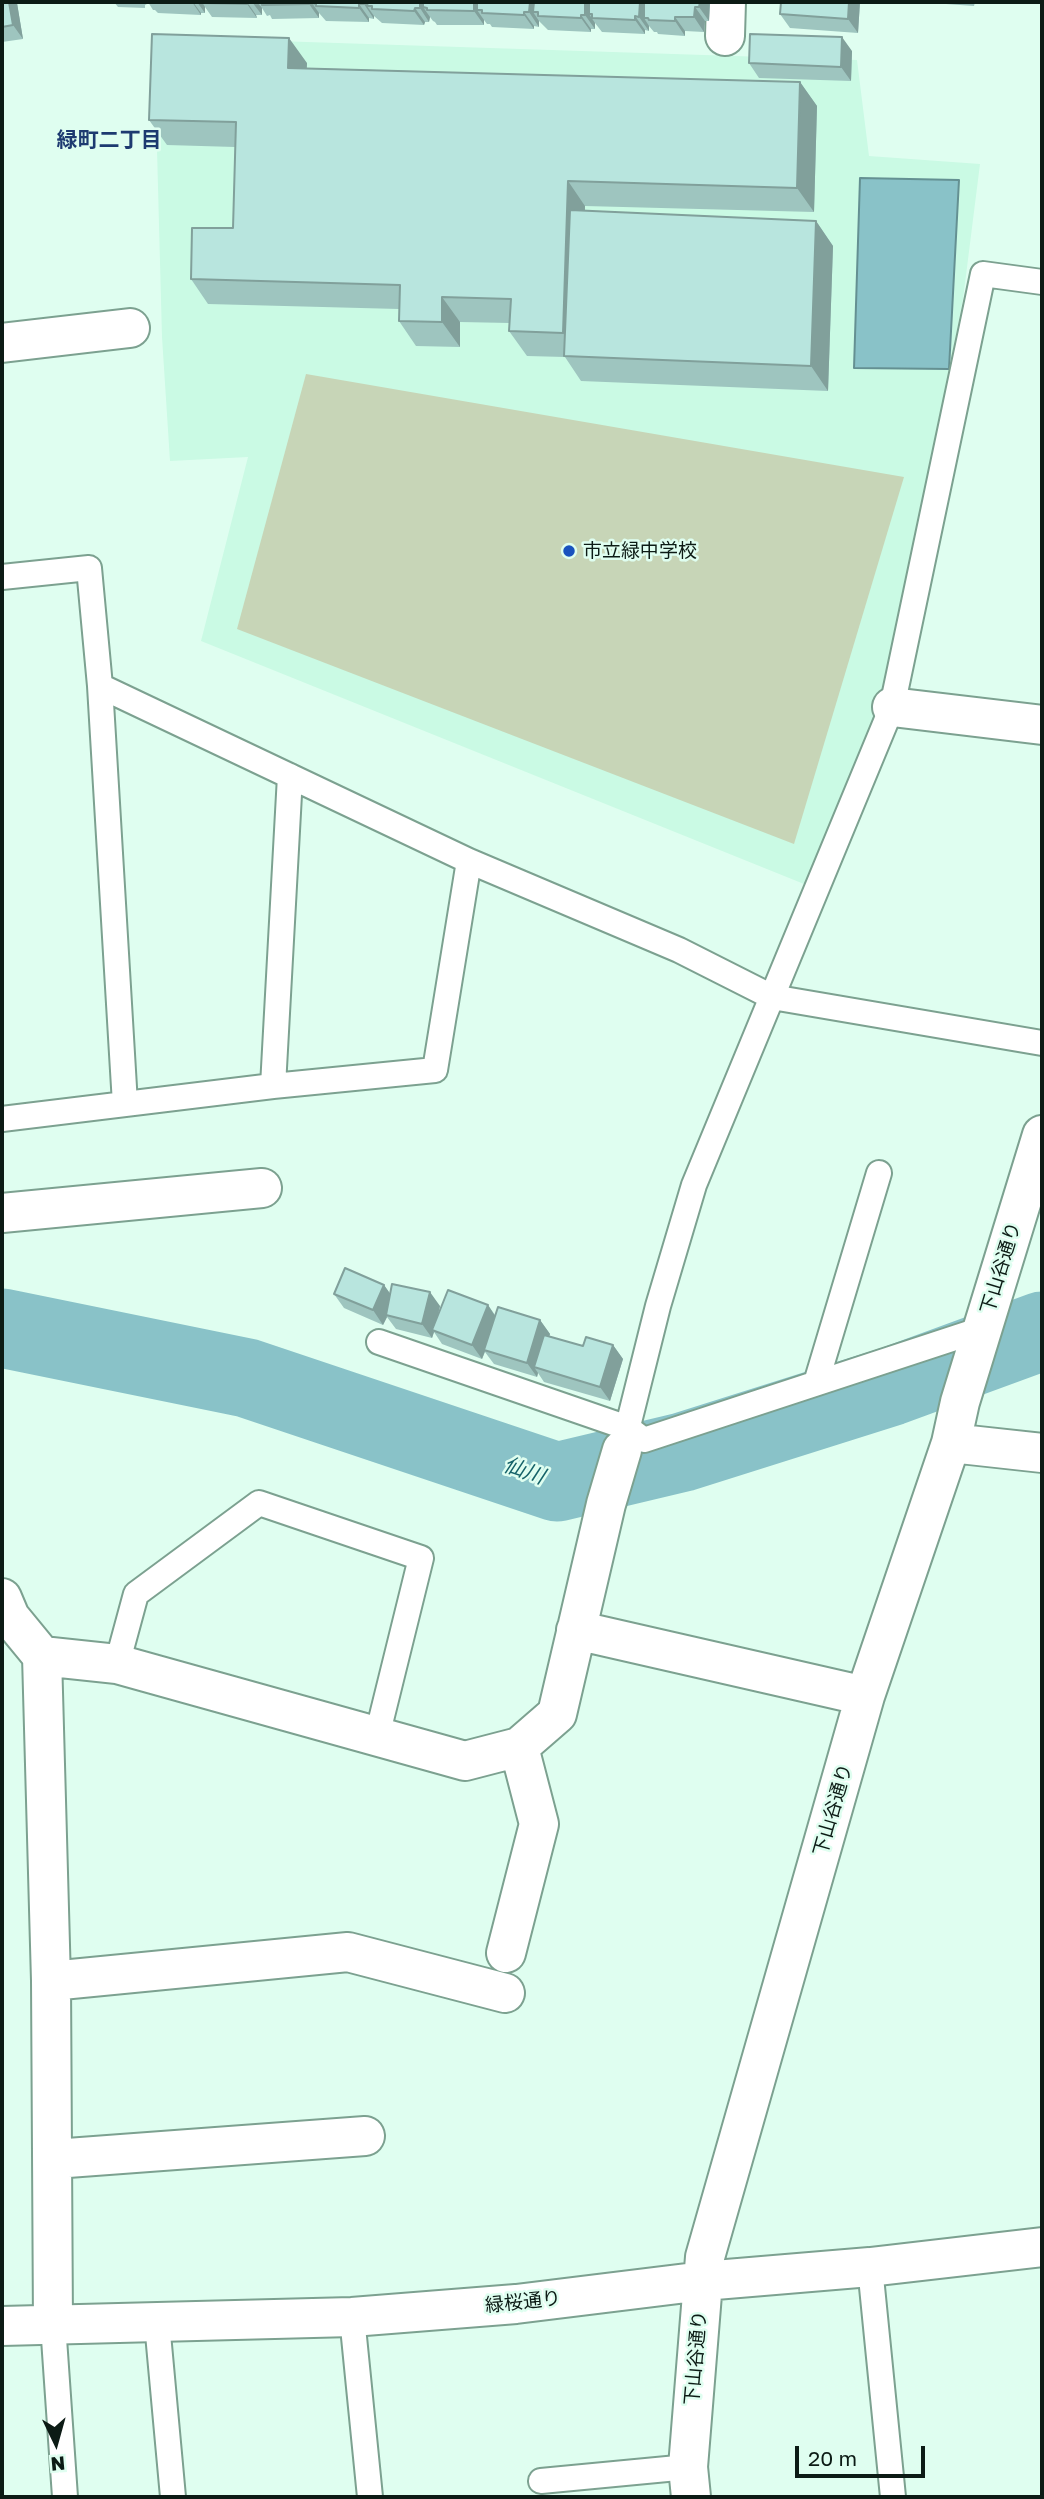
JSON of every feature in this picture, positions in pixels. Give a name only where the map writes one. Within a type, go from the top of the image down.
[{"type":"street","points":[[2,343],[130,328]]},
{"type":"street","points":[[892,707],[1042,725]]},
{"type":"street","name":"下山谷通り","points":[[689,2482],[705,2257],[865,1696],[951,1443],[960,1402],[1042,1135]]},
{"type":"street","points":[[2,1213],[262,1188]]},
{"type":"street","points":[[41,1657],[117,1664],[465,1761],[519,1747],[557,1714],[606,1504],[625,1439]]},
{"type":"street","points":[[951,1443],[1042,1453]]},
{"type":"street","points":[[5,1610],[41,1657],[51,1981],[53,2324]]},
{"type":"street","points":[[576,1630],[865,1696]]},
{"type":"street","points":[[506,1953],[539,1824],[519,1747]]},
{"type":"street","points":[[51,1981],[348,1952],[505,1993]]},
{"type":"street","points":[[54,2159],[365,2136]]},
{"type":"street","name":"緑桜通り","points":[[2,2326],[352,2317],[516,2304],[703,2281],[870,2267],[1042,2247]]},
{"type":"lane","points":[[625,1439],[658,1306],[694,1185],[892,707],[983,274],[1042,282]]},
{"type":"lane","points":[[2,577],[89,568],[100,686],[125,1104]]},
{"type":"lane","points":[[100,686],[469,861],[679,950],[772,997],[1042,1043]]},
{"type":"lane","points":[[273,1086],[290,776]]},
{"type":"lane","points":[[2,1119],[273,1086],[435,1070],[469,861]]},
{"type":"lane","points":[[816,1383],[879,1173]]},
{"type":"lane","points":[[379,1342],[625,1439],[644,1440],[982,1329]]},
{"type":"lane","points":[[117,1664],[136,1594],[259,1503],[421,1558],[377,1736]]},
{"type":"lane","points":[[870,2267],[893,2497]]},
{"type":"lane","points":[[352,2317],[370,2497]]},
{"type":"lane","points":[[157,2323],[173,2497]]},
{"type":"lane","points":[[53,2324],[65,2497]]},
{"type":"lane","points":[[541,2481],[689,2482]]},
{"type":"shaded area","name":"市立緑中学校","points":[[154,37],[857,60],[869,156],[980,164],[963,299],[887,692],[809,886],[201,641],[248,457],[170,461],[162,337]]},
{"type":"shaded area","points":[[306,374],[904,477],[794,844],[237,629]]},
{"type":"water","points":[[860,178],[959,180],[949,369],[854,368]]},
{"type":"building","points":[[2,2],[9,2],[13,25],[2,27]]},
{"type":"building","points":[[247,2],[247,4],[202,3]]},
{"type":"building","points":[[262,2],[309,2],[309,4],[262,5]]},
{"type":"building","points":[[312,2],[364,4],[359,4],[359,8],[316,6]]},
{"type":"building","points":[[368,2],[420,2],[420,8],[415,8],[414,11],[372,9],[372,6],[367,6]]},
{"type":"building","points":[[423,2],[474,2],[474,11],[427,10],[423,7]]},
{"type":"building","points":[[477,2],[530,2],[529,12],[524,12],[524,15],[482,13],[482,10],[477,10]]},
{"type":"building","points":[[534,2],[585,2],[585,15],[581,15],[581,18],[538,16],[538,12],[533,12]]},
{"type":"building","points":[[589,2],[640,2],[639,17],[635,16],[635,20],[592,18],[592,14],[589,14]]},
{"type":"building","points":[[644,2],[700,2],[699,7],[695,7],[694,17],[675,17],[675,21],[644,18]]},
{"type":"building","points":[[781,2],[849,2],[848,19],[780,14]]},
{"type":"building","points":[[152,34],[289,38],[288,68],[800,82],[797,188],[568,181],[563,333],[509,331],[511,299],[442,297],[442,322],[399,321],[400,285],[191,279],[192,228],[233,228],[236,122],[149,120]]},
{"type":"building","points":[[750,34],[842,37],[841,67],[749,63]]},
{"type":"building","points":[[570,210],[816,221],[811,366],[564,356]]},
{"type":"building","points":[[345,1268],[384,1285],[373,1310],[334,1294]]},
{"type":"building","points":[[392,1284],[430,1292],[422,1324],[386,1315]]},
{"type":"building","points":[[448,1290],[488,1305],[472,1345],[432,1330]]},
{"type":"building","points":[[498,1307],[540,1320],[527,1363],[484,1350]]},
{"type":"building","points":[[544,1335],[583,1346],[586,1337],[613,1345],[600,1387],[534,1367]]},
{"type":"waterway","name":"仙川","points":[[2,1328],[247,1378],[557,1482],[683,1452],[892,1386],[1042,1331]]},
{"type":"place","name":"市立緑中学校","points":[[569,551]]},
{"type":"district","name":"緑町二丁目","points":[[109,140]]}]
